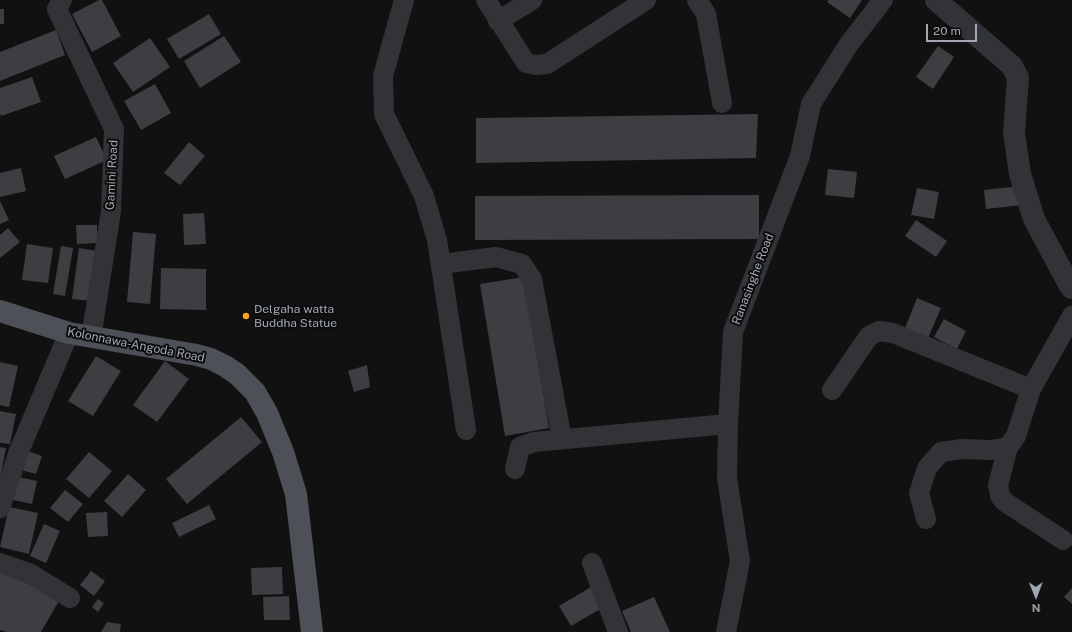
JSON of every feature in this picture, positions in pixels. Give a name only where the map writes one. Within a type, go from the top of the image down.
[{"type":"main road","name":"Kolonnawa-Angoda Road","points":[[1,313],[91,338],[197,354],[225,366],[237,374],[255,392],[267,413],[283,452],[296,494],[312,632]]},
{"type":"street","name":"Gamini Road","points":[[62,0],[57,10],[114,129],[111,210],[91,338]]},
{"type":"street","points":[[404,0],[383,76],[384,114],[424,196],[437,240],[466,430]]},
{"type":"street","points":[[486,0],[498,21],[526,62],[536,65],[547,64],[646,0]]},
{"type":"street","points":[[498,21],[532,0]]},
{"type":"street","points":[[697,0],[706,14],[722,103]]},
{"type":"street","name":"Ranasinghe Road","points":[[726,632],[740,561],[727,478],[728,424],[733,332],[800,156],[811,104],[850,44],[883,0]]},
{"type":"street","points":[[936,0],[1012,66],[1018,78],[1014,133],[1020,174],[1034,219],[1072,288]]},
{"type":"street","points":[[441,264],[496,257],[522,264],[532,279],[562,439]]},
{"type":"street","points":[[1063,540],[1005,502],[1000,496],[998,485],[1008,446],[1016,436],[1031,389],[1072,316]]},
{"type":"street","points":[[832,390],[869,336],[879,331],[893,333],[1031,389]]},
{"type":"street","points":[[0,508],[19,452],[69,333]]},
{"type":"street","points":[[515,470],[520,447],[534,442],[728,424]]},
{"type":"street","points":[[926,519],[919,493],[927,468],[941,452],[962,449],[991,450],[1008,446]]},
{"type":"street","points":[[0,563],[32,574],[70,598]]},
{"type":"street","points":[[592,563],[618,632]]},
{"type":"building","points":[[99,0],[102,0],[121,36],[92,52],[72,14]]},
{"type":"building","points":[[829,0],[862,0],[850,18],[827,2]]},
{"type":"building","points":[[0,9],[4,9],[4,24],[0,24]]},
{"type":"building","points":[[209,14],[221,34],[179,59],[167,39]]},
{"type":"building","points":[[56,30],[65,55],[0,81],[0,52]]},
{"type":"building","points":[[224,36],[241,62],[200,88],[184,61]]},
{"type":"building","points":[[150,38],[170,67],[133,92],[113,63]]},
{"type":"building","points":[[938,46],[954,57],[933,89],[916,77]]},
{"type":"building","points":[[32,77],[41,102],[1,116],[0,88]]},
{"type":"building","points":[[155,84],[171,113],[141,130],[124,101]]},
{"type":"building","points":[[758,114],[756,158],[476,163],[476,118]]},
{"type":"building","points":[[96,137],[107,160],[65,179],[54,156]]},
{"type":"building","points":[[189,142],[205,156],[180,185],[164,173]]},
{"type":"building","points":[[21,168],[26,191],[0,197],[0,173]]},
{"type":"building","points":[[828,169],[857,172],[854,198],[825,195]]},
{"type":"building","points":[[1020,186],[1022,205],[986,209],[984,190]]},
{"type":"building","points":[[917,188],[939,192],[934,219],[911,215]]},
{"type":"building","points":[[759,195],[759,239],[475,240],[475,196]]},
{"type":"building","points":[[0,201],[9,220],[0,224]]},
{"type":"building","points":[[204,213],[206,244],[184,245],[183,214]]},
{"type":"building","points":[[916,220],[947,241],[936,257],[905,236]]},
{"type":"building","points":[[76,225],[97,225],[97,243],[77,244]]},
{"type":"building","points":[[8,228],[20,242],[0,258],[0,235]]},
{"type":"building","points":[[133,232],[156,234],[150,304],[127,302]]},
{"type":"building","points":[[27,244],[53,248],[48,283],[22,280]]},
{"type":"building","points":[[61,246],[73,248],[65,296],[53,294]]},
{"type":"building","points":[[79,248],[98,251],[92,301],[72,299]]},
{"type":"building","points":[[161,268],[206,269],[206,310],[160,309]]},
{"type":"building","points":[[524,277],[549,428],[505,436],[480,284]]},
{"type":"building","points":[[917,298],[941,308],[928,338],[905,328]]},
{"type":"building","points":[[944,319],[966,331],[957,349],[934,337]]},
{"type":"building","points":[[96,356],[121,371],[93,416],[68,401]]},
{"type":"building","points":[[165,361],[189,379],[157,422],[133,405]]},
{"type":"building","points":[[0,362],[18,366],[9,407],[0,405]]},
{"type":"building","points":[[367,365],[370,387],[354,392],[348,371]]},
{"type":"building","points":[[0,411],[16,414],[10,444],[0,443]]},
{"type":"building","points":[[241,417],[262,442],[187,504],[166,479]]},
{"type":"building","points":[[0,447],[6,448],[1,474],[0,474]]},
{"type":"building","points":[[27,451],[42,456],[36,474],[21,470]]},
{"type":"building","points":[[89,452],[112,471],[89,498],[66,479]]},
{"type":"building","points":[[128,474],[146,490],[122,517],[104,501]]},
{"type":"building","points":[[18,477],[37,481],[32,504],[13,500]]},
{"type":"building","points":[[65,490],[83,504],[68,522],[50,508]]},
{"type":"building","points":[[209,505],[216,519],[179,537],[172,523]]},
{"type":"building","points":[[9,507],[38,513],[29,554],[0,547]]},
{"type":"building","points":[[107,512],[108,536],[88,537],[86,513]]},
{"type":"building","points":[[44,524],[60,531],[46,563],[30,556]]},
{"type":"building","points":[[282,567],[283,594],[252,595],[251,568]]},
{"type":"building","points":[[0,570],[60,599],[41,632],[7,632],[0,630]]},
{"type":"building","points":[[91,571],[105,581],[94,596],[80,585]]},
{"type":"building","points":[[591,587],[602,608],[571,626],[559,606]]},
{"type":"building","points":[[1072,588],[1072,604],[1064,597]]},
{"type":"building","points":[[289,596],[290,620],[264,620],[263,597]]},
{"type":"building","points":[[654,597],[670,632],[631,632],[622,611]]},
{"type":"building","points":[[98,599],[104,603],[98,612],[92,607]]},
{"type":"building","points":[[107,622],[121,624],[120,632],[101,632]]},
{"type":"place","name":"Delgaha watta Buddha Statue","points":[[246,316]]}]
